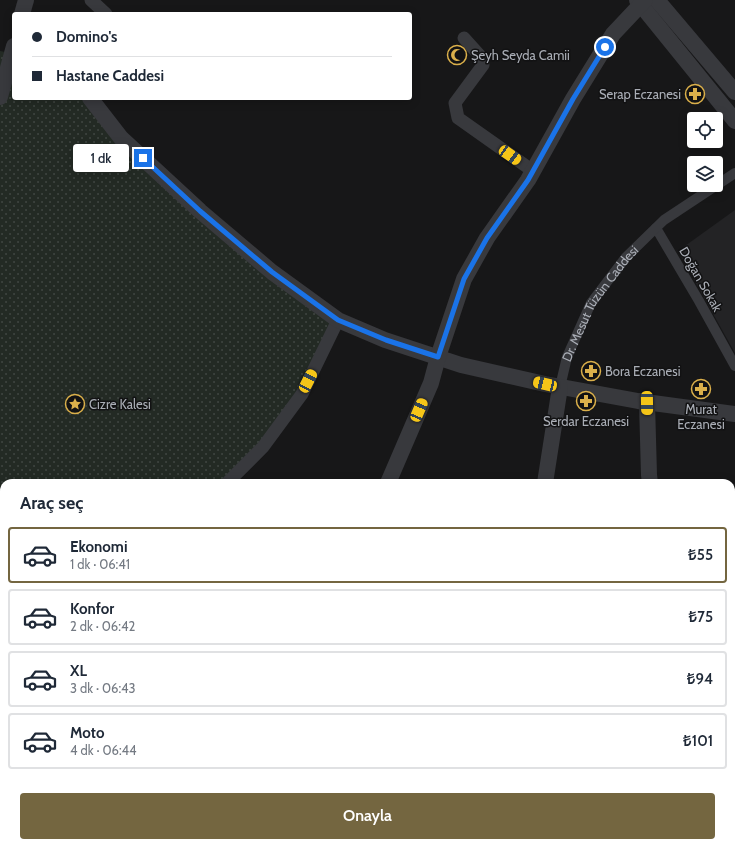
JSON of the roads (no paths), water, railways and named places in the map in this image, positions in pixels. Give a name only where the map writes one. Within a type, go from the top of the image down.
[{"type":"street","points":[[23,12],[26,0]]},
{"type":"street","points":[[91,0],[104,12]]},
{"type":"street","points":[[657,0],[735,92]]},
{"type":"street","points":[[390,479],[431,383],[464,279],[487,238],[532,171],[573,99],[613,34],[641,1],[735,121]]},
{"type":"street","points":[[464,38],[482,58],[483,65],[454,103],[458,118],[532,171]]},
{"type":"street","points":[[0,97],[10,51]]},
{"type":"street","points":[[92,100],[121,138],[200,211],[272,272],[338,320],[386,340],[461,365],[560,387],[647,403],[735,414]]},
{"type":"street","name":"Dr. Mesut Tüzün Caddesi","points":[[546,479],[560,387],[567,358],[591,303],[626,256],[664,220],[735,173]]},
{"type":"street","name":"Doğan Sokak","points":[[656,228],[735,366]]},
{"type":"street","points":[[231,479],[263,447],[302,394],[338,320]]},
{"type":"street","points":[[647,403],[650,479]]},
{"type":"place","name":"Şeyh Seyda Camii","points":[[457,55]]},
{"type":"place","name":"Serap Eczanesi","points":[[695,94]]},
{"type":"place","name":"Bora Eczanesi","points":[[591,371]]},
{"type":"place","name":"Murat Eczanesi","points":[[701,389]]},
{"type":"place","name":"Serdar Eczanesi","points":[[586,401]]},
{"type":"place","name":"Cizre Kalesi","points":[[75,404]]}]
